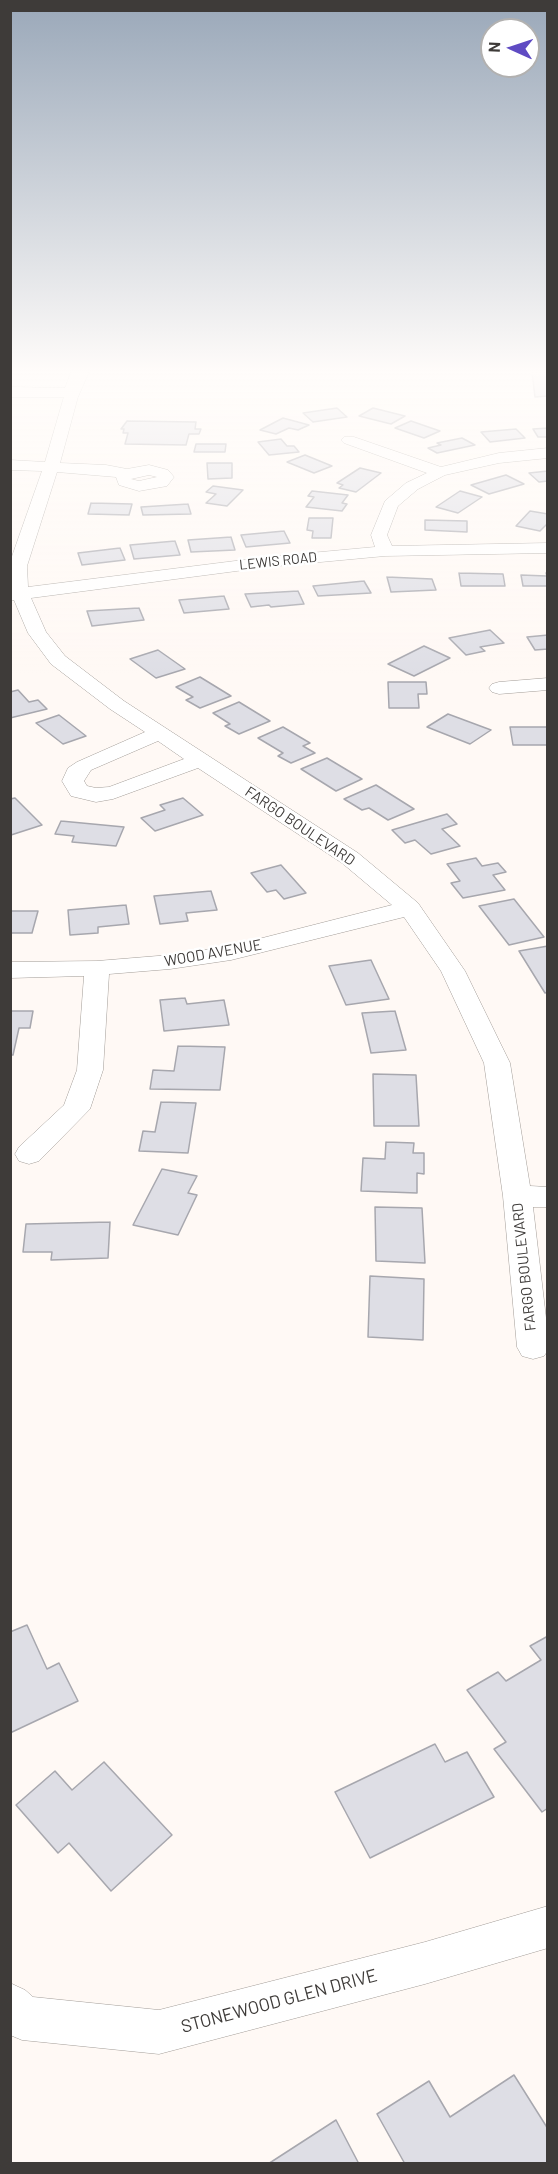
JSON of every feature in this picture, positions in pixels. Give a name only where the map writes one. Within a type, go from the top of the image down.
[{"type":"street","name":"FARGO BOULEVARD","points":[[49,473],[18,566],[15,595],[37,633],[58,660],[117,705],[350,858],[410,908],[453,971],[497,1063],[517,1196],[532,1347]]},
{"type":"street","points":[[385,551],[380,535],[391,504],[412,486],[437,473]]},
{"type":"street","name":"LEWIS ROAD","points":[[15,595],[267,562],[385,551],[548,548]]},
{"type":"street","points":[[499,688],[548,684]]},
{"type":"street","points":[[160,733],[84,766],[76,773],[73,781],[79,791],[96,795],[113,793],[200,760]]},
{"type":"street","name":"WOOD AVENUE","points":[[10,969],[97,968],[170,962],[231,952],[410,908]]},
{"type":"street","points":[[29,1154],[76,1109],[90,1070],[97,968]]},
{"type":"street","points":[[517,1196],[548,1197]]},
{"type":"street","name":"STONEWOOD GLEN DRIVE","points":[[10,2005],[22,2018],[159,2032],[425,1963],[548,1928]]},
{"type":"building","points":[[208,473],[232,473],[232,478],[208,479]]},
{"type":"building","points":[[352,473],[380,473],[356,492],[339,488],[343,485],[337,483]]},
{"type":"building","points":[[530,473],[548,473],[548,481],[539,482]]},
{"type":"building","points":[[506,475],[524,484],[489,494],[471,485]]},
{"type":"building","points":[[213,486],[243,490],[227,506],[206,503],[216,494],[206,492]]},
{"type":"building","points":[[312,491],[348,495],[342,503],[347,504],[342,511],[306,507],[314,497],[308,496]]},
{"type":"building","points":[[460,491],[482,497],[458,513],[436,507]]},
{"type":"building","points":[[91,503],[132,504],[129,515],[88,514]]},
{"type":"building","points":[[188,504],[191,514],[143,515],[141,507]]},
{"type":"building","points":[[530,511],[548,514],[548,523],[540,531],[516,526]]},
{"type":"building","points":[[309,518],[333,518],[331,538],[312,538],[313,531],[307,530]]},
{"type":"building","points":[[425,520],[467,521],[467,532],[425,530]]},
{"type":"building","points":[[284,531],[290,543],[246,547],[241,535]]},
{"type":"building","points":[[231,537],[235,550],[191,552],[188,540]]},
{"type":"building","points":[[175,541],[180,555],[134,559],[130,545]]},
{"type":"building","points":[[120,548],[125,560],[82,565],[78,553]]},
{"type":"building","points":[[459,573],[503,574],[505,586],[461,586]]},
{"type":"building","points":[[546,573],[548,573],[548,588],[547,586],[523,586],[521,575],[547,576]]},
{"type":"building","points":[[387,577],[432,579],[436,590],[391,592]]},
{"type":"building","points":[[364,581],[371,593],[318,596],[313,586]]},
{"type":"building","points":[[298,591],[304,604],[271,607],[269,605],[251,607],[245,594]]},
{"type":"building","points":[[224,596],[229,609],[184,613],[179,600]]},
{"type":"building","points":[[139,608],[144,620],[92,626],[87,611]]},
{"type":"building","points":[[490,630],[504,643],[480,647],[485,651],[466,655],[449,638]]},
{"type":"building","points":[[548,635],[548,649],[535,650],[527,637]]},
{"type":"building","points":[[424,646],[450,658],[414,676],[388,664]]},
{"type":"building","points":[[158,650],[185,669],[156,678],[130,659]]},
{"type":"building","points":[[200,677],[231,696],[200,708],[186,700],[193,697],[176,687]]},
{"type":"building","points":[[388,682],[426,682],[427,694],[418,694],[419,708],[389,708]]},
{"type":"building","points":[[18,690],[29,702],[38,700],[47,709],[10,718],[10,692]]},
{"type":"building","points":[[239,702],[270,721],[239,734],[225,726],[230,724],[213,713]]},
{"type":"building","points":[[448,714],[491,730],[470,744],[427,727]]},
{"type":"building","points":[[59,715],[86,736],[63,744],[36,723]]},
{"type":"building","points":[[283,727],[310,743],[303,746],[315,753],[291,763],[278,756],[283,753],[258,738]]},
{"type":"building","points":[[510,727],[548,727],[548,745],[513,745]]},
{"type":"building","points":[[327,758],[362,779],[336,791],[301,769]]},
{"type":"building","points":[[376,785],[414,809],[388,820],[369,808],[362,810],[344,799]]},
{"type":"building","points":[[15,798],[42,825],[11,835],[10,799]]},
{"type":"building","points":[[183,798],[203,815],[155,831],[141,818],[165,810],[160,805]]},
{"type":"building","points":[[447,814],[457,824],[442,829],[460,846],[431,854],[415,840],[405,843],[392,830]]},
{"type":"building","points":[[61,821],[124,827],[116,846],[72,842],[74,836],[55,834]]},
{"type":"building","points":[[476,858],[482,866],[498,863],[506,872],[493,875],[505,890],[463,898],[451,883],[460,881],[447,864]]},
{"type":"building","points":[[281,865],[306,893],[284,899],[276,890],[267,892],[251,873]]},
{"type":"building","points":[[211,891],[217,910],[186,913],[188,921],[160,924],[154,896]]},
{"type":"building","points":[[514,899],[544,937],[509,945],[479,906]]},
{"type":"building","points":[[126,905],[129,924],[98,927],[98,933],[70,935],[68,910]]},
{"type":"building","points":[[10,911],[38,911],[32,933],[10,933]]},
{"type":"building","points":[[548,946],[548,992],[545,993],[519,951]]},
{"type":"building","points":[[371,960],[389,999],[346,1005],[329,966]]},
{"type":"building","points":[[185,998],[187,1004],[224,1000],[229,1025],[164,1031],[160,1000]]},
{"type":"building","points":[[10,1011],[33,1011],[30,1028],[19,1028],[13,1055],[10,1055]]},
{"type":"building","points":[[395,1011],[406,1050],[371,1053],[362,1013]]},
{"type":"building","points":[[178,1046],[225,1047],[220,1090],[150,1089],[153,1070],[174,1071]]},
{"type":"building","points":[[373,1074],[416,1075],[419,1126],[374,1126]]},
{"type":"building","points":[[161,1102],[196,1103],[188,1153],[139,1151],[143,1131],[155,1132]]},
{"type":"building","points":[[386,1142],[414,1143],[413,1153],[424,1153],[424,1174],[417,1173],[417,1193],[361,1191],[363,1158],[385,1159]]},
{"type":"building","points":[[162,1169],[197,1176],[188,1193],[197,1195],[178,1235],[133,1225]]},
{"type":"building","points":[[375,1207],[422,1208],[425,1263],[376,1261]]},
{"type":"building","points":[[110,1222],[108,1258],[51,1260],[52,1252],[23,1252],[26,1224]]},
{"type":"building","points":[[370,1276],[424,1279],[423,1340],[368,1337]]},
{"type":"building","points":[[27,1625],[47,1669],[59,1663],[78,1701],[10,1733],[10,1632]]},
{"type":"building","points":[[548,1636],[548,1808],[542,1812],[494,1749],[506,1742],[467,1690],[498,1672],[506,1681],[541,1660],[530,1646]]},
{"type":"building","points":[[435,1744],[445,1762],[467,1752],[494,1797],[370,1858],[335,1792]]},
{"type":"building","points":[[104,1762],[172,1835],[111,1891],[69,1843],[58,1853],[16,1805],[55,1771],[72,1790]]},
{"type":"building","points":[[514,2075],[548,2129],[548,2164],[405,2164],[377,2114],[429,2081],[450,2117]]},
{"type":"building","points":[[336,2120],[359,2164],[268,2164]]}]
